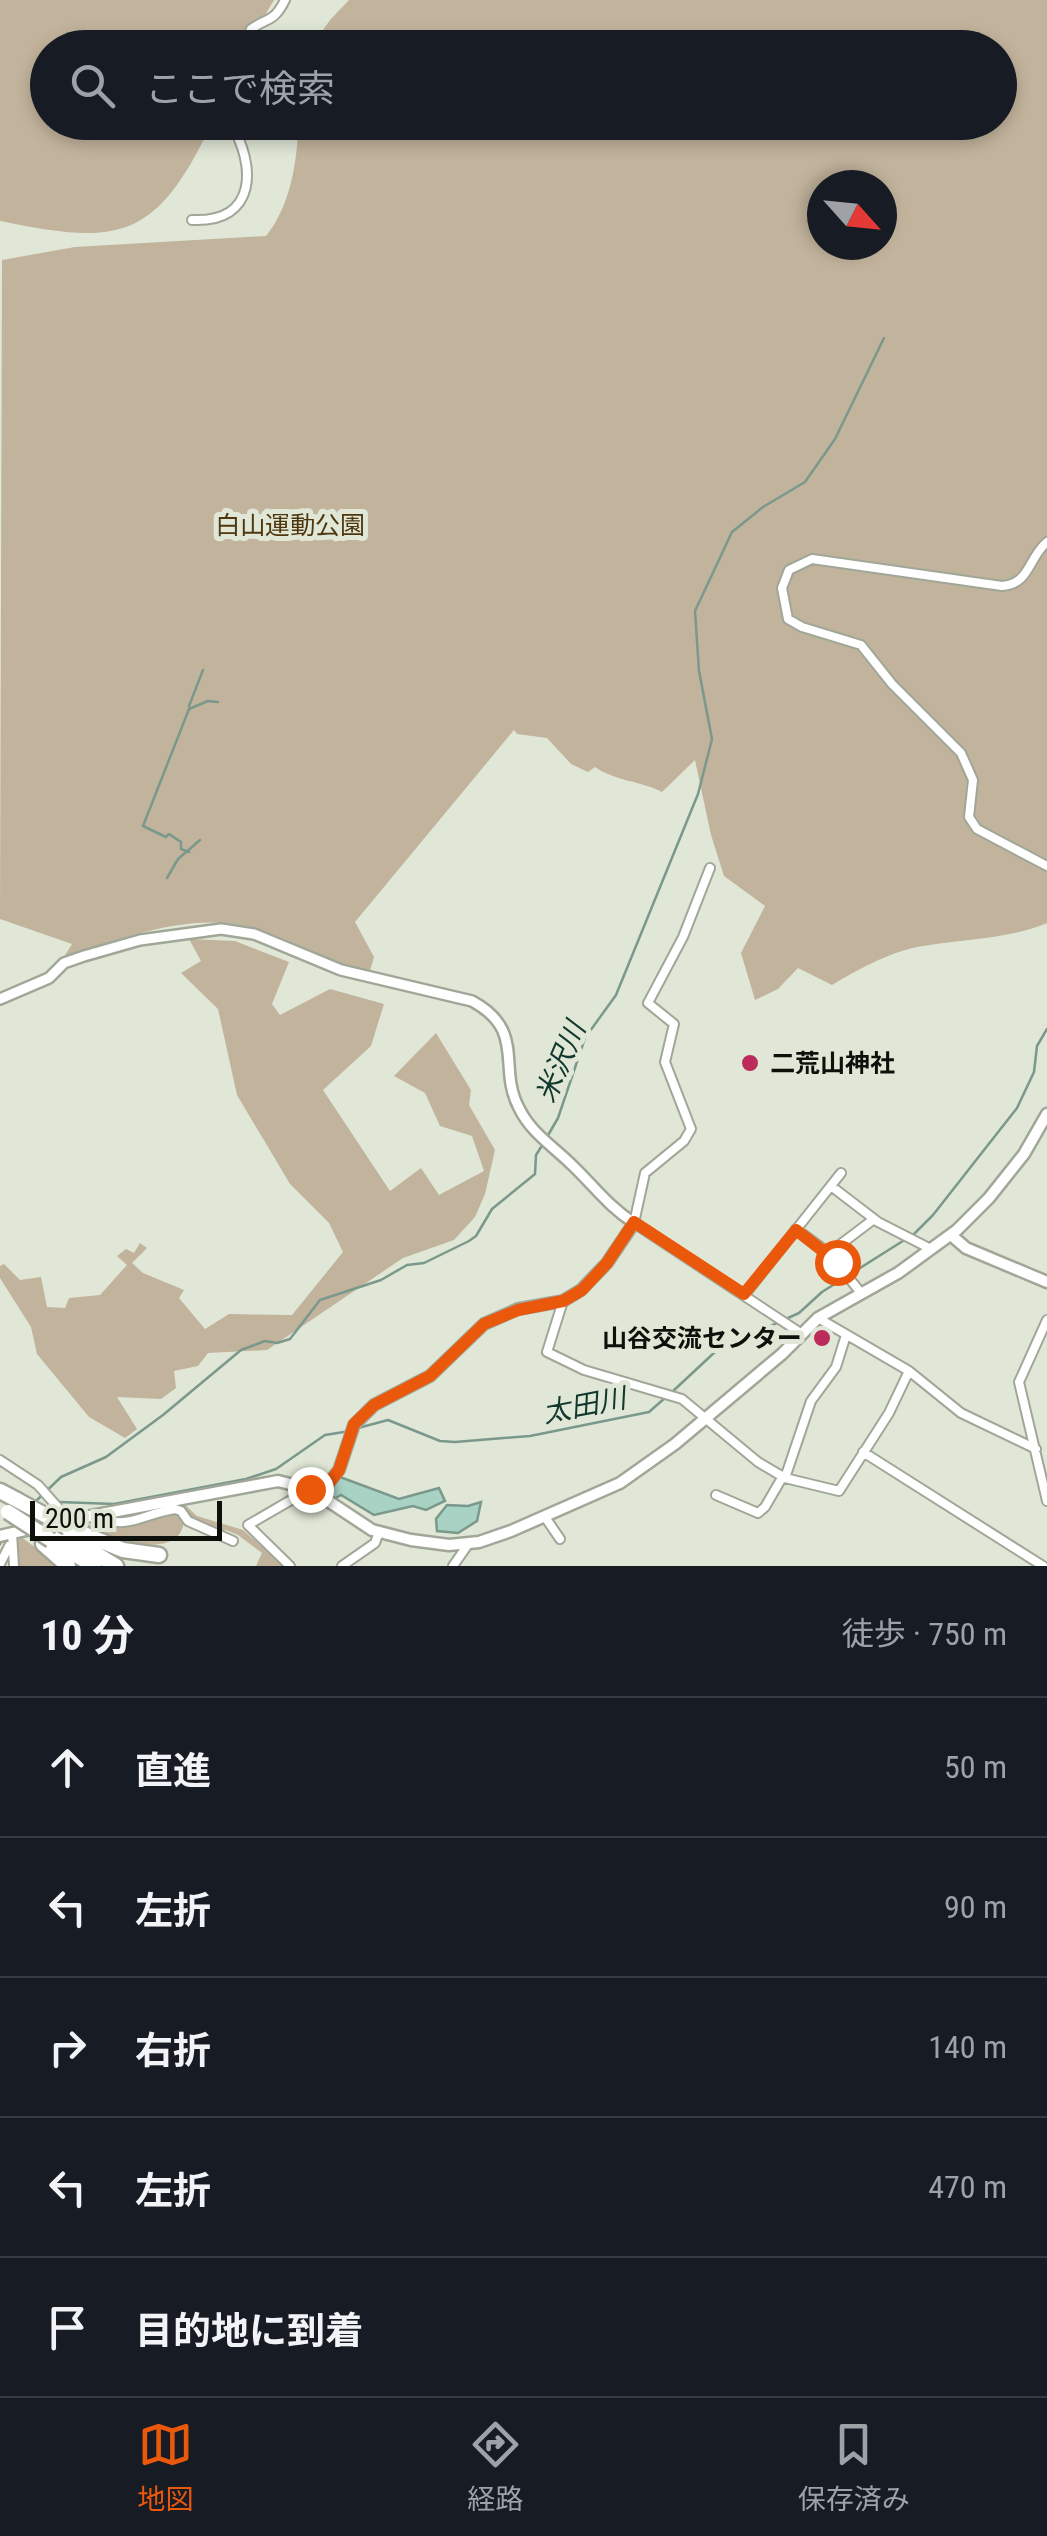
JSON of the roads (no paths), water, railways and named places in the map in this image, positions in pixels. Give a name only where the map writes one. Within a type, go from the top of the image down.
[{"type":"highway","points":[[0,1492],[8,1508],[116,1566]]},
{"type":"highway","points":[[58,1533],[159,1555]]},
{"type":"highway","points":[[58,1533],[68,1566]]},
{"type":"highway","points":[[58,1533],[94,1566]]},
{"type":"main road","points":[[8,1537],[58,1533],[91,1516],[278,1481],[315,1492],[379,1532],[411,1540],[469,1543],[511,1531],[620,1482],[652,1462],[818,1318],[898,1273],[951,1234],[990,1198],[1024,1154],[1047,1114]]},
{"type":"main road","points":[[951,1234],[966,1248],[1047,1282]]},
{"type":"street","points":[[251,30],[270,22],[286,0]]},
{"type":"street","points":[[192,220],[214,220],[227,215],[244,194],[247,158],[238,140]]},
{"type":"street","points":[[1047,542],[1034,556],[1025,576],[1014,585],[812,559],[789,570],[782,597],[788,619],[802,627],[861,644],[892,684],[961,753],[973,780],[969,817],[977,829],[1047,866]]},
{"type":"street","points":[[290,1566],[248,1524],[315,1492],[339,1470],[354,1424],[374,1405],[430,1376],[484,1324],[518,1310],[563,1301],[582,1290],[607,1263],[634,1222],[645,1174],[684,1141],[692,1129],[665,1062],[674,1024],[648,1004],[684,937],[710,868]]},
{"type":"street","points":[[0,998],[49,978],[64,962],[140,940],[220,929],[254,934],[341,970],[472,1001],[491,1012],[504,1031],[513,1096],[535,1132],[574,1166],[614,1210],[802,1334]]},
{"type":"street","points":[[744,1294],[841,1173]]},
{"type":"street","points":[[831,1186],[874,1218],[931,1249]]},
{"type":"street","points":[[829,1254],[874,1218]]},
{"type":"street","points":[[796,1230],[829,1254],[861,1293]]},
{"type":"street","points":[[563,1301],[547,1352],[610,1380],[682,1398],[758,1462],[784,1477],[839,1490],[889,1412],[909,1371]]},
{"type":"street","points":[[818,1318],[909,1371],[962,1413],[1036,1449]]},
{"type":"street","points":[[1047,1320],[1019,1382],[1047,1501]]},
{"type":"street","points":[[716,1495],[758,1513],[766,1507],[784,1477],[811,1401],[836,1367],[846,1335]]},
{"type":"street","points":[[863,1452],[1043,1566]]},
{"type":"street","points":[[0,1460],[38,1485],[58,1533]]},
{"type":"street","points":[[91,1516],[112,1523],[131,1523],[181,1510],[188,1521],[233,1541]]},
{"type":"street","points":[[544,1516],[560,1539]]},
{"type":"street","points":[[342,1566],[375,1543],[379,1532]]},
{"type":"street","points":[[3,1563],[8,1537]]},
{"type":"street","points":[[8,1537],[14,1566]]},
{"type":"street","points":[[453,1566],[469,1543]]},
{"type":"water","points":[[340,1477],[399,1499],[439,1488],[445,1501],[426,1510],[413,1506],[374,1515],[341,1495],[334,1499],[326,1492]]},
{"type":"water","points":[[481,1502],[477,1521],[458,1533],[437,1531],[436,1519],[447,1505]]},
{"type":"waterway","name":"米沢川","points":[[547,1137],[558,1118],[585,1038],[616,995],[698,794],[712,739],[699,671],[695,611],[732,532],[763,507],[805,482],[835,439],[884,338]]},
{"type":"waterway","points":[[189,706],[203,670]]},
{"type":"waterway","points":[[189,852],[181,849],[181,842],[169,834],[166,837],[143,826],[189,709],[208,701],[218,702]]},
{"type":"waterway","points":[[167,878],[178,859],[200,840]]},
{"type":"waterway","name":"太田川","points":[[913,1235],[1017,1108],[1034,1072],[1037,1046],[1047,1029]]},
{"type":"waterway","name":"米沢川","points":[[36,1501],[61,1477],[106,1457],[241,1350],[265,1341],[290,1339],[320,1300],[381,1280],[407,1265],[424,1263],[469,1241],[492,1209],[535,1174],[536,1155],[543,1144]]},
{"type":"waterway","name":"太田川","points":[[672,1392],[716,1351],[799,1313],[822,1292],[906,1239]]},
{"type":"waterway","name":"太田川","points":[[358,1428],[388,1420],[440,1441],[455,1442],[530,1436],[649,1412],[666,1397]]},
{"type":"waterway","name":"太田川","points":[[59,1502],[114,1504],[246,1479],[276,1469],[325,1435],[350,1431]]},
{"type":"place","name":"二荒山神社","points":[[750,1063]]},
{"type":"place","name":"山谷交流センター","points":[[822,1338]]},
{"type":"park label","name":"白山運動公園","points":[[290,525]]}]
